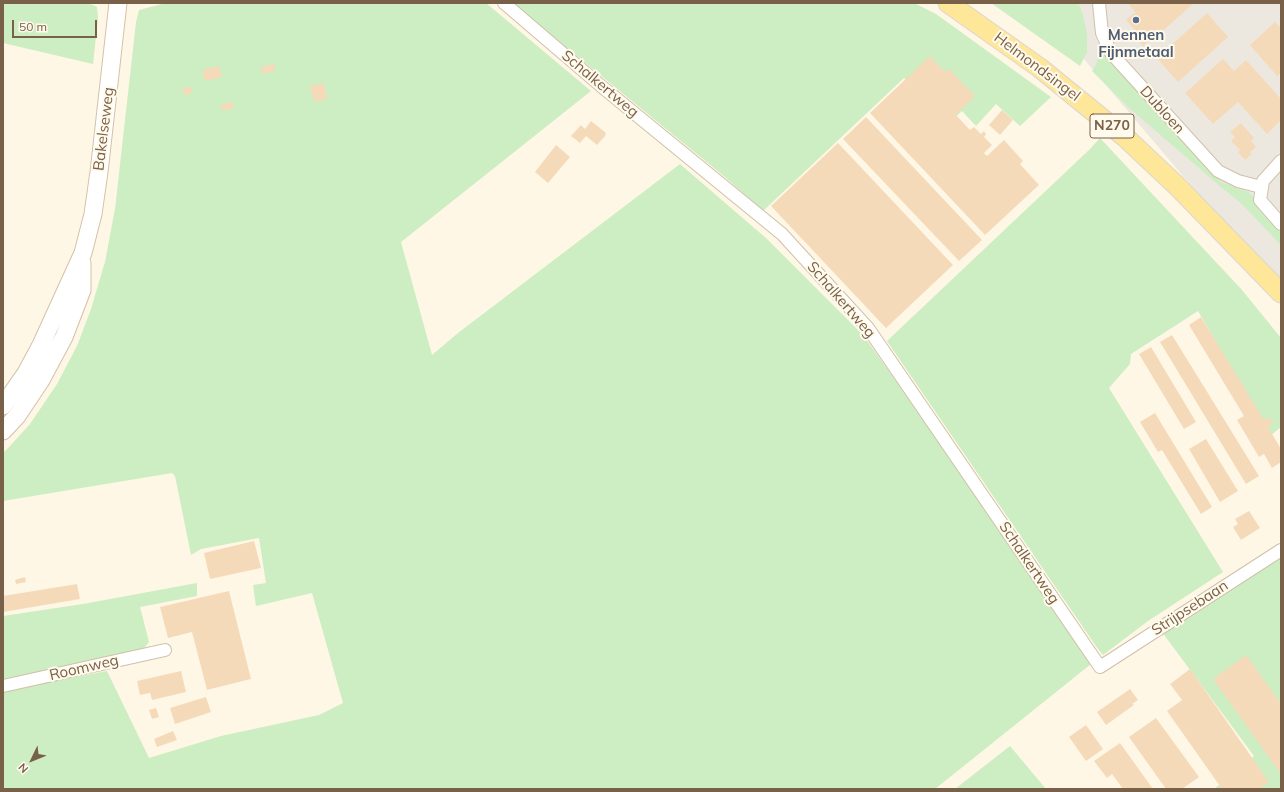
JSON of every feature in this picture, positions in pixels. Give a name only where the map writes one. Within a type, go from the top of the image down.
[{"type":"main road","name":"Bakelseweg","points":[[3,406],[26,373],[83,253],[93,214],[99,172],[118,3]]},
{"type":"main road","name":"Helmondsingel","points":[[948,3],[1046,73],[1126,138],[1177,186],[1281,293]]},
{"type":"main road","name":"Bakelseweg","points":[[3,431],[17,416],[40,380],[64,337],[82,290],[83,253]]},
{"type":"main road","name":"Helmondsingel","points":[[1258,271],[1281,304]]},
{"type":"street","name":"Schalkertweg","points":[[504,3],[601,86],[782,234],[868,328],[1100,667]]},
{"type":"street","name":"Dubloen","points":[[1099,3],[1102,33],[1111,54],[1218,171],[1238,182],[1261,187]]},
{"type":"street","points":[[1281,161],[1263,181],[1260,200],[1281,224]]},
{"type":"street","name":"Strijpsebaan","points":[[1100,667],[1281,550]]},
{"type":"street","name":"Roomweg","points":[[3,686],[165,650]]},
{"type":"shaded area","points":[[1020,3],[1281,3],[1281,292],[1050,19]]},
{"type":"green space","points":[[3,3],[85,3],[97,7],[98,18],[93,64],[3,43]]},
{"type":"green space","points":[[166,3],[486,3],[591,91],[401,242],[432,355],[458,333],[680,164],[767,239],[863,335],[1091,664],[935,789],[3,789],[3,691],[107,671],[149,758],[221,736],[319,715],[343,703],[312,593],[256,606],[253,585],[266,583],[259,538],[201,549],[191,555],[175,476],[172,473],[3,501],[3,453],[30,424],[57,384],[77,346],[91,309],[105,262],[115,209],[136,22],[139,10]]},
{"type":"green space","points":[[512,3],[914,3],[936,14],[1051,97],[1020,126],[996,104],[976,126],[962,111],[947,125],[904,78],[763,211],[725,177]]},
{"type":"green space","points":[[991,3],[1078,3],[1082,12],[1087,33],[1087,52],[1080,66]]},
{"type":"green space","points":[[1101,46],[1108,57],[1221,182],[1248,192],[1258,201],[1259,207],[1281,233],[1281,245],[1242,204],[1128,107],[1092,71],[1096,65]]},
{"type":"green space","points":[[1100,138],[1242,290],[1281,338],[1281,427],[1270,436],[1198,311],[1131,354],[1130,364],[1109,388],[1223,572],[1148,621],[1103,655],[887,341]]},
{"type":"green space","points":[[1281,551],[1281,789],[1214,789],[1254,756],[1159,628]]},
{"type":"green space","points":[[197,583],[197,596],[140,607],[149,642],[141,652],[3,679],[3,616],[83,604]]},
{"type":"green space","points":[[1010,746],[1046,789],[955,789]]},
{"type":"building","points":[[1128,3],[1194,3],[1157,36],[1156,34],[1143,46],[1133,34],[1136,31],[1126,20],[1136,13]]},
{"type":"building","points":[[1207,13],[1228,37],[1178,82],[1157,58]]},
{"type":"building","points":[[1275,22],[1281,28],[1281,73],[1277,76],[1250,45]]},
{"type":"building","points":[[930,56],[945,72],[949,69],[975,96],[956,115],[970,130],[974,127],[981,134],[984,131],[986,134],[984,137],[992,145],[984,153],[987,156],[1004,140],[1023,161],[1020,164],[1039,185],[985,235],[870,113]]},
{"type":"building","points":[[1223,59],[1234,71],[1246,60],[1281,99],[1281,120],[1267,134],[1238,102],[1213,124],[1185,93]]},
{"type":"building","points":[[274,64],[275,71],[262,74],[261,67]]},
{"type":"building","points":[[219,66],[222,77],[205,81],[202,70]]},
{"type":"building","points":[[324,83],[327,99],[314,102],[310,86]]},
{"type":"building","points":[[191,87],[192,93],[184,95],[183,88]]},
{"type":"building","points":[[233,102],[233,109],[222,110],[221,104]]},
{"type":"building","points":[[1002,110],[1013,120],[1000,135],[989,125]]},
{"type":"building","points":[[866,117],[982,240],[959,261],[843,139]]},
{"type":"building","points":[[591,121],[606,133],[597,145],[586,136],[580,143],[571,136],[581,125],[585,129]]},
{"type":"building","points":[[1241,123],[1254,138],[1251,141],[1256,147],[1250,152],[1252,154],[1245,160],[1238,152],[1240,150],[1231,141],[1235,137],[1230,132]]},
{"type":"building","points":[[838,143],[953,265],[886,328],[771,206]]},
{"type":"building","points":[[556,145],[570,157],[548,183],[535,172]]},
{"type":"building","points":[[1201,317],[1264,420],[1269,417],[1273,423],[1268,427],[1281,449],[1281,462],[1272,468],[1264,454],[1259,457],[1237,420],[1244,416],[1189,325]]},
{"type":"building","points":[[1172,335],[1259,476],[1246,484],[1160,342]]},
{"type":"building","points":[[1151,347],[1196,422],[1184,429],[1139,354]]},
{"type":"building","points":[[1155,413],[1212,507],[1201,514],[1162,450],[1158,452],[1140,422]]},
{"type":"building","points":[[1206,439],[1238,491],[1220,502],[1189,449]]},
{"type":"building","points":[[1249,511],[1260,528],[1241,540],[1233,527],[1238,524],[1235,519]]},
{"type":"building","points":[[254,541],[261,568],[210,579],[204,553]]},
{"type":"building","points":[[25,577],[26,582],[16,584],[15,580]]},
{"type":"building","points":[[77,584],[80,599],[3,612],[3,596]]},
{"type":"building","points":[[229,591],[251,679],[207,690],[192,632],[168,638],[160,607]]},
{"type":"building","points":[[1246,655],[1281,704],[1281,774],[1213,679]]},
{"type":"building","points":[[1190,669],[1269,782],[1259,789],[1222,789],[1167,711],[1182,700],[1170,684]]},
{"type":"building","points":[[181,671],[186,692],[152,700],[150,693],[140,695],[137,681]]},
{"type":"building","points":[[1130,689],[1138,700],[1132,704],[1134,705],[1106,725],[1097,712]]},
{"type":"building","points":[[206,697],[211,712],[175,724],[170,708]]},
{"type":"building","points":[[156,708],[159,717],[152,719],[149,710]]},
{"type":"building","points":[[1156,718],[1199,777],[1182,789],[1166,789],[1129,737]]},
{"type":"building","points":[[1086,725],[1103,749],[1086,761],[1069,737]]},
{"type":"building","points":[[173,731],[177,740],[157,747],[154,739]]},
{"type":"building","points":[[1120,743],[1153,789],[1123,789],[1112,774],[1107,778],[1094,761]]},
{"type":"place","name":"Mennen Fijnmetaal","points":[[1136,20]]}]
